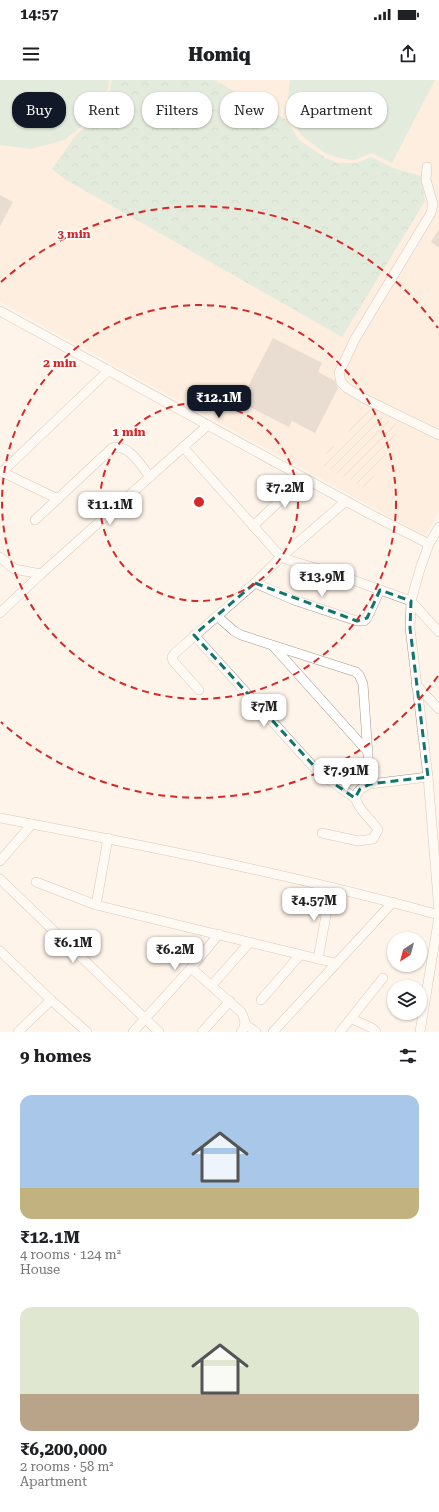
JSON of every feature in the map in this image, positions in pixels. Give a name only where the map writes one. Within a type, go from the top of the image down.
[{"type":"street","points":[[427,167],[426,180],[433,204],[432,213],[355,339],[340,373],[340,378],[342,384],[365,399],[439,435]]},
{"type":"street","points":[[0,311],[346,501],[439,545]]},
{"type":"street","points":[[58,499],[1,472],[108,370]]},
{"type":"street","points":[[0,613],[41,574],[208,425]]},
{"type":"street","points":[[35,520],[112,448],[116,447],[133,456],[150,477]]},
{"type":"street","points":[[184,447],[281,557],[412,601],[439,632]]},
{"type":"street","points":[[253,526],[304,478]]},
{"type":"street","points":[[199,690],[172,659],[174,654],[255,583],[281,557],[346,501]]},
{"type":"street","points":[[439,527],[431,541],[420,569],[412,601],[410,628],[428,777],[435,816],[439,911]]},
{"type":"street","points":[[0,557],[14,569],[41,574]]},
{"type":"street","points":[[255,583],[294,600],[357,622],[367,618],[380,590]]},
{"type":"street","points":[[217,616],[237,633],[356,672],[359,675],[363,684],[370,784]]},
{"type":"street","points":[[194,635],[318,772],[355,798],[359,808],[373,822],[378,830],[375,837],[364,841],[322,833]]},
{"type":"street","points":[[273,646],[368,752]]},
{"type":"street","points":[[416,685],[439,709]]},
{"type":"street","points":[[355,798],[360,789],[370,784],[428,777]]},
{"type":"street","points":[[0,818],[108,838],[222,862],[393,902],[439,915],[420,1032]]},
{"type":"street","points":[[0,861],[32,824]]},
{"type":"street","points":[[96,905],[108,838]]},
{"type":"street","points":[[0,879],[159,1032]]},
{"type":"street","points":[[36,882],[96,905],[335,963]]},
{"type":"street","points":[[318,959],[331,888]]},
{"type":"street","points":[[273,1032],[335,963],[393,902]]},
{"type":"street","points":[[133,1032],[191,968],[219,934]]},
{"type":"street","points":[[212,985],[250,942]]},
{"type":"street","points":[[1,955],[87,1032]]},
{"type":"street","points":[[260,1000],[300,955]]},
{"type":"street","points":[[191,968],[241,1012],[244,1018],[243,1028],[256,1032]]},
{"type":"street","points":[[340,1032],[352,1019],[383,978]]},
{"type":"street","points":[[18,1032],[51,1000]]},
{"type":"street","points":[[202,1032],[230,1002]]},
{"type":"street","points":[[352,1019],[372,1028],[376,1032]]},
{"type":"highlighted area","points":[[255,583],[357,621],[367,618],[380,590],[411,601],[410,628],[428,777],[370,784],[360,789],[355,798],[324,777],[194,635]]},
{"type":"shaded area","points":[[0,80],[439,80],[439,511],[425,536],[0,302]]},
{"type":"shaded area","points":[[362,406],[400,427],[367,489],[321,464],[331,445],[339,450]]},
{"type":"green space","points":[[0,80],[109,80],[106,92],[74,92],[74,128],[79,128],[64,140],[31,149],[0,145]]},
{"type":"green space","points":[[112,80],[214,80],[236,92],[220,92],[220,128],[278,128],[278,115],[286,120],[286,128],[291,128],[299,140],[326,158],[338,163],[357,163],[371,157],[393,168],[421,176],[425,201],[342,337],[63,178],[52,169],[77,134],[84,128],[134,128],[134,92],[108,92]]},
{"type":"green space","points":[[290,80],[435,80],[392,163],[372,153],[354,160],[339,158],[325,153],[301,135],[297,128],[387,128],[387,92],[289,92]]},
{"type":"building","points":[[0,195],[13,202],[0,226]]},
{"type":"building","points":[[439,229],[439,248],[431,242]]},
{"type":"building","points":[[273,338],[322,363],[318,372],[335,381],[338,388],[315,433],[292,421],[289,427],[240,402]]}]
